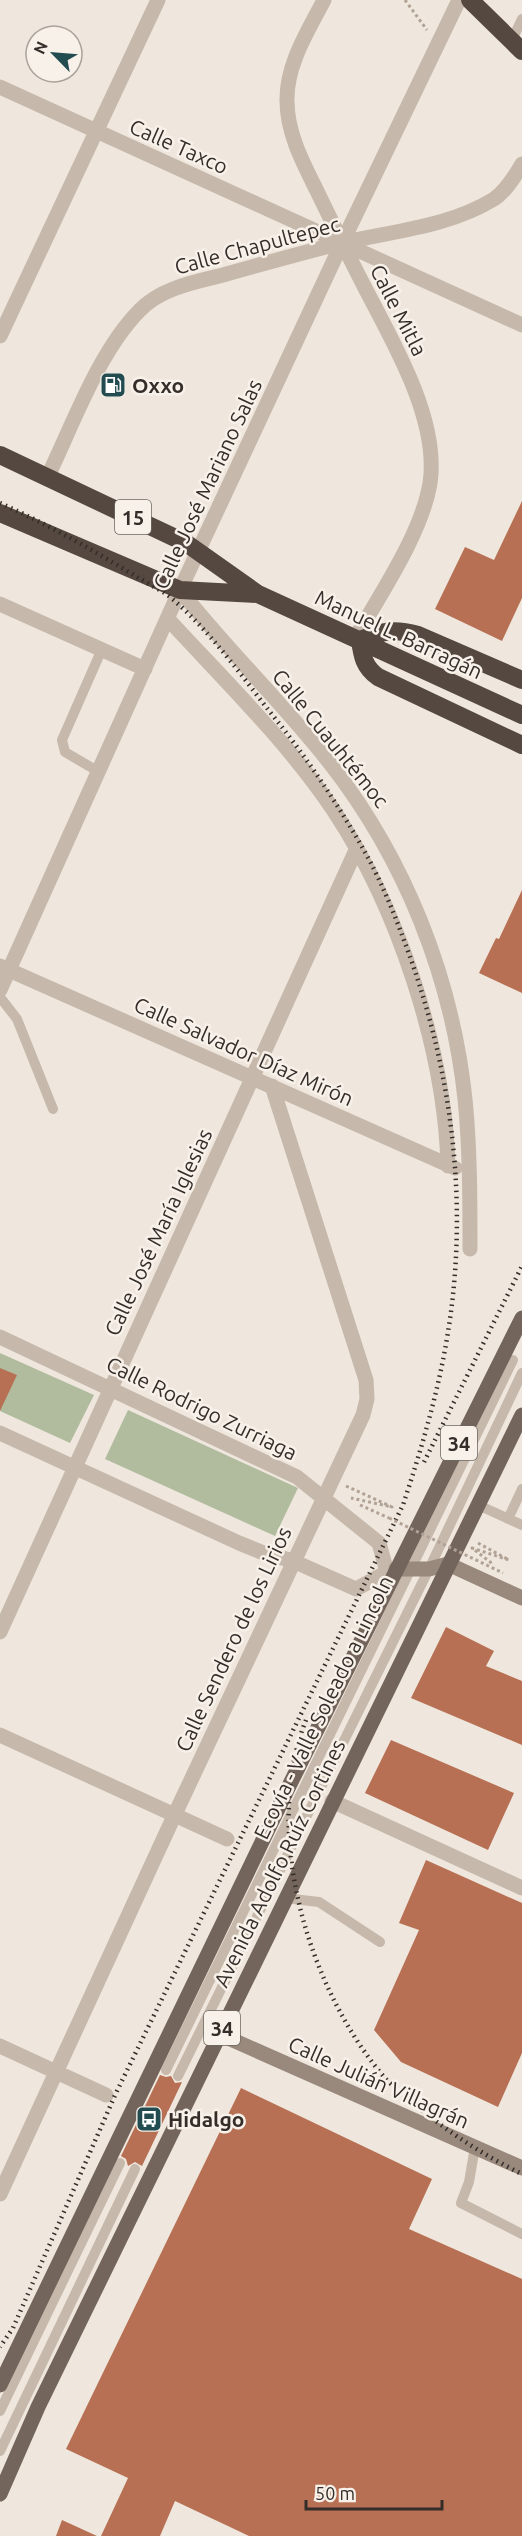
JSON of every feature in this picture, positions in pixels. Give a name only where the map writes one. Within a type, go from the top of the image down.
[{"type":"highway","points":[[470,0],[517,45]]},
{"type":"highway","name":"Manuel L. Barragán","points":[[0,455],[48,476],[199,551],[258,594],[522,715]]},
{"type":"highway","name":"Manuel L. Barragán","points":[[0,513],[180,590],[258,594]]},
{"type":"highway","points":[[522,680],[404,631],[385,631],[358,639],[363,659],[372,673],[378,677],[522,744]]},
{"type":"main road","name":"Avenida Adolfo Ruíz Cortines","points":[[0,2385],[290,1784],[522,1318]]},
{"type":"main road","name":"Avenida Adolfo Ruíz Cortines","points":[[0,2494],[38,2407],[522,1416]]},
{"type":"street","points":[[0,336],[158,0]]},
{"type":"street","name":"Calle Mitla","points":[[324,0],[303,39],[293,68],[287,101],[290,127],[299,152],[342,243],[408,374],[422,413],[430,446],[431,475],[425,504],[411,538],[358,639]]},
{"type":"street","name":"Calle José Mariano Salas","points":[[0,990],[4,968],[99,772],[180,590],[342,243],[459,0]]},
{"type":"street","name":"Calle Taxco","points":[[0,87],[522,325]]},
{"type":"street","name":"Calle Chapultepec","points":[[48,476],[104,359],[141,308],[161,295],[187,284],[342,243],[436,223],[469,212],[495,198],[522,164]]},
{"type":"street","name":"Calle Cuauhtémoc","points":[[180,590],[214,633],[298,723],[330,763],[380,834],[416,908],[450,1012],[465,1100],[470,1174],[470,1249]]},
{"type":"street","points":[[0,604],[145,669]]},
{"type":"street","name":"Calle Cuauhtémoc","points":[[168,619],[286,750],[333,811],[356,850],[389,916],[416,988],[436,1065],[446,1124],[448,1166]]},
{"type":"street","name":"Calle José María Iglesias","points":[[0,1632],[5,1609],[75,1468],[356,850]]},
{"type":"street","name":"Calle Salvador Díaz Mirón","points":[[4,968],[470,1174]]},
{"type":"street","name":"Calle Sendero de los Lirios","points":[[0,2194],[322,1498],[363,1415],[367,1399],[366,1380],[272,1086]]},
{"type":"street","name":"Calle Rodrigo Zurriaga","points":[[0,1337],[111,1387],[297,1477],[379,1543],[398,1570]]},
{"type":"street","points":[[0,1433],[250,1548],[293,1561],[356,1589],[398,1570],[429,1569],[448,1564],[522,1598]]},
{"type":"street","points":[[0,1735],[227,1839]]},
{"type":"street","points":[[332,1801],[522,1888]]},
{"type":"street","name":"Calle Julián Villagrán","points":[[219,2034],[522,2168]]},
{"type":"street","points":[[0,2046],[106,2095]]},
{"type":"lane","points":[[517,45],[522,20]]},
{"type":"lane","points":[[99,772],[65,752],[62,740],[102,649]]},
{"type":"lane","points":[[0,998],[17,1019],[53,1109]]},
{"type":"lane","name":"Ecovía - Valle Soleado a Lincoln","points":[[166,2070],[398,1570],[513,1360]]},
{"type":"lane","points":[[178,2076],[429,1569],[522,1373]]},
{"type":"lane","points":[[508,1519],[522,1489]]},
{"type":"lane","points":[[478,1505],[522,1525]]},
{"type":"lane","points":[[285,1898],[319,1902],[380,1942]]},
{"type":"lane","points":[[475,2147],[469,2182],[460,2203],[522,2234]]},
{"type":"lane","points":[[0,2411],[120,2163]]},
{"type":"lane","points":[[0,2451],[135,2169]]},
{"type":"path","points":[[405,0],[437,44]]},
{"type":"path","points":[[332,1480],[392,1507],[348,1498],[503,1573],[472,1548],[509,1560],[463,1535]]},
{"type":"green space","points":[[0,1353],[94,1395],[70,1443],[0,1411]]},
{"type":"green space","points":[[128,1410],[298,1488],[275,1536],[105,1459]]},
{"type":"building","points":[[522,501],[522,598],[502,641],[435,609],[465,547],[494,560]]},
{"type":"building","points":[[522,890],[522,993],[479,973],[496,938],[499,939]]},
{"type":"building","points":[[0,1368],[17,1375],[0,1411]]},
{"type":"building","points":[[446,1627],[494,1651],[486,1666],[522,1681],[522,1745],[411,1698]]},
{"type":"building","points":[[391,1740],[514,1793],[488,1850],[365,1793]]},
{"type":"building","points":[[426,1860],[522,1903],[522,2053],[498,2107],[401,2062],[374,2030],[419,1930],[399,1923]]},
{"type":"building","name":"Hidalgo","points":[[160,2075],[171,2076],[175,2083],[182,2082],[142,2166],[135,2162],[128,2166],[126,2159],[121,2156]]},
{"type":"building","points":[[241,2088],[432,2179],[409,2229],[522,2279],[522,2536],[249,2536],[175,2501],[160,2536],[101,2536],[128,2478],[66,2449]]},
{"type":"building","points":[[62,2520],[97,2536],[56,2536]]},
{"type":"railway","points":[[0,503],[70,538],[173,599],[214,641],[237,670],[295,744],[340,810],[368,857],[385,893],[421,988],[444,1081],[456,1176],[457,1224],[450,1319],[442,1366],[431,1413],[403,1505],[116,2093],[13,2328],[0,2347]]},
{"type":"railway","points":[[424,1462],[522,1266]]},
{"type":"railway","points":[[306,1720],[293,1764],[289,1811],[291,1859],[300,1908],[315,1956],[334,2001],[358,2042],[391,2084],[449,2131],[522,2174]]},
{"type":"place","name":"Oxxo","points":[[113,385]]},
{"type":"place","name":"Hidalgo","points":[[149,2119]]}]
